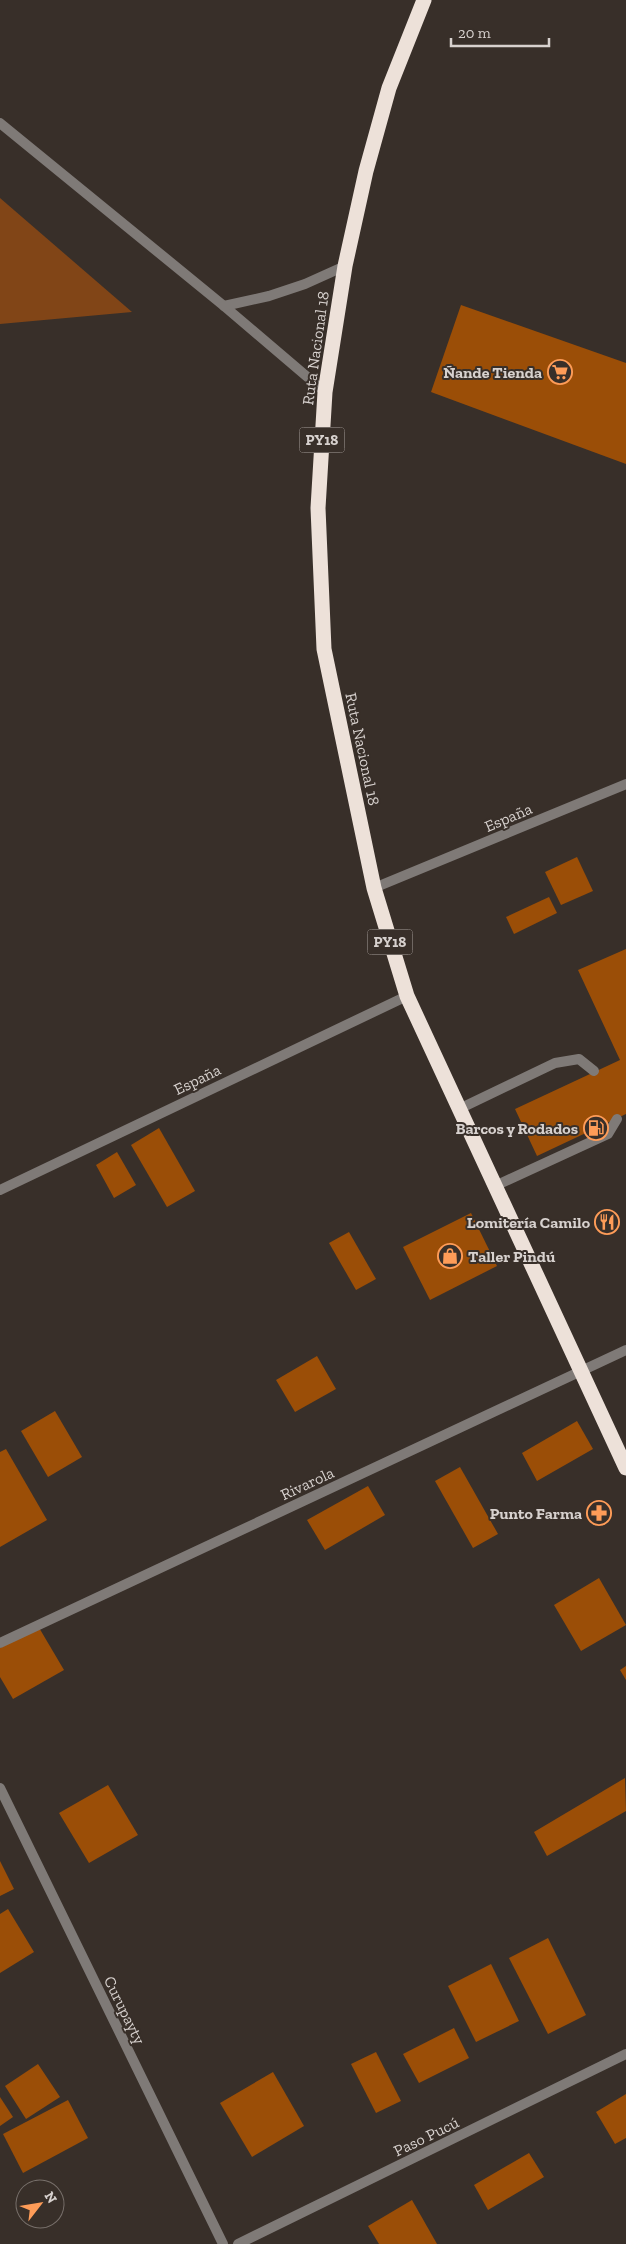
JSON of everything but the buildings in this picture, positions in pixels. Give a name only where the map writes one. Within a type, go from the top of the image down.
[{"type":"highway","name":"Ruta Nacional 18","points":[[374,888],[324,649],[318,508],[325,392],[345,266],[366,171],[389,88],[424,0]]},
{"type":"highway","name":"PY18","points":[[374,888],[407,996],[626,1468]]},
{"type":"street","points":[[0,123],[224,306],[325,392]]},
{"type":"street","points":[[224,306],[269,296],[305,284],[345,266]]},
{"type":"street","name":"España","points":[[374,888],[626,784]]},
{"type":"street","name":"España","points":[[0,1190],[407,996]]},
{"type":"street","points":[[459,1109],[555,1063],[579,1059],[594,1071]]},
{"type":"street","points":[[495,1186],[608,1134],[617,1119]]},
{"type":"street","name":"Rivarola","points":[[0,1643],[626,1350]]},
{"type":"street","name":"Curupayty","points":[[0,1788],[223,2244]]},
{"type":"street","name":"Paso Pucú","points":[[238,2244],[626,2054]]},
{"type":"shaded area","points":[[0,198],[132,312],[0,324]]},
{"type":"place","name":"Ñande Tienda","points":[[560,372]]},
{"type":"place","name":"Barcos y Rodados","points":[[596,1128]]},
{"type":"place","name":"Lomitería Camilo","points":[[607,1222]]},
{"type":"place","name":"Taller Pindú","points":[[450,1256]]},
{"type":"place","name":"Punto Farma","points":[[599,1513]]}]
